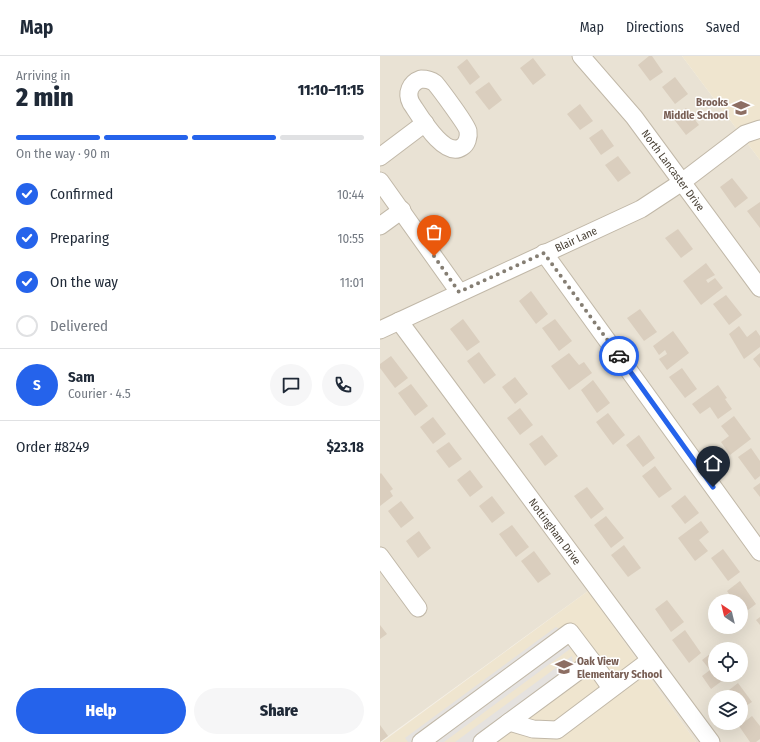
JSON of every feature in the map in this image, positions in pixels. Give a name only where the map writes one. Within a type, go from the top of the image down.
[{"type":"street","name":"North Lancaster Drive","points":[[581,56],[634,116],[760,288]]},
{"type":"street","points":[[380,157],[424,123]]},
{"type":"street","name":"Blair Lane","points":[[380,330],[459,292],[641,209],[682,182],[745,134],[760,129]]},
{"type":"street","points":[[380,181],[459,292]]},
{"type":"street","points":[[380,226],[402,210]]},
{"type":"street","points":[[544,253],[760,552]]},
{"type":"street","name":"Nottingham Drive","points":[[399,321],[710,742]]},
{"type":"street","points":[[380,556],[418,608]]},
{"type":"street","points":[[421,742],[570,632],[611,688]]},
{"type":"street","points":[[509,722],[533,729],[557,730],[650,660]]},
{"type":"street","points":[[482,742],[592,661]]},
{"type":"shaded area","points":[[380,56],[682,56],[760,160],[760,742],[696,742],[588,591],[380,742]]},
{"type":"shaded area","name":"Brooks Middle School","points":[[682,56],[760,56],[760,160]]},
{"type":"shaded area","name":"Oak View Elementary School","points":[[588,591],[696,742],[382,742]]},
{"type":"shaded area","points":[[556,627],[564,631],[574,646],[444,742],[408,742],[405,738]]},
{"type":"shaded area","points":[[572,656],[575,676],[483,742],[455,742]]},
{"type":"building","points":[[649,56],[652,56],[663,72],[650,81],[638,65]]},
{"type":"building","points":[[533,58],[546,75],[533,85],[520,68]]},
{"type":"building","points":[[467,59],[480,77],[470,85],[457,67]]},
{"type":"building","points":[[675,77],[688,94],[675,104],[662,87]]},
{"type":"building","points":[[489,82],[502,100],[489,110],[475,92]]},
{"type":"building","points":[[580,104],[593,121],[580,130],[567,114]]},
{"type":"building","points":[[686,108],[699,125],[686,135],[673,118]]},
{"type":"building","points":[[602,129],[614,146],[601,155],[589,138]]},
{"type":"building","points":[[618,156],[631,173],[618,182],[605,165]]},
{"type":"building","points":[[732,178],[748,198],[735,208],[720,187]]},
{"type":"building","points":[[760,202],[760,228],[747,211]]},
{"type":"building","points":[[678,229],[693,249],[681,258],[665,238]]},
{"type":"building","points":[[706,263],[715,275],[706,280],[708,283],[715,278],[723,288],[701,305],[683,281]]},
{"type":"building","points":[[531,291],[548,314],[536,324],[519,301]]},
{"type":"building","points":[[726,295],[742,315],[729,325],[713,304]]},
{"type":"building","points":[[640,309],[657,332],[644,341],[627,318]]},
{"type":"building","points":[[463,319],[480,342],[467,351],[450,329]]},
{"type":"building","points":[[555,319],[572,341],[559,351],[542,328]]},
{"type":"building","points":[[739,326],[747,337],[756,330],[760,336],[760,347],[744,359],[729,334]]},
{"type":"building","points":[[673,331],[689,353],[667,370],[659,359],[667,354],[665,350],[659,355],[653,346]]},
{"type":"building","points":[[479,352],[496,375],[484,384],[467,361]]},
{"type":"building","points":[[569,353],[579,365],[584,362],[592,373],[569,390],[551,366]]},
{"type":"building","points":[[760,353],[760,368],[753,359]]},
{"type":"building","points":[[391,356],[408,378],[395,388],[380,368],[380,364]]},
{"type":"building","points":[[682,368],[697,389],[685,398],[669,377]]},
{"type":"building","points":[[515,377],[528,394],[515,404],[502,387]]},
{"type":"building","points":[[593,380],[610,403],[597,413],[581,390]]},
{"type":"building","points":[[411,384],[428,406],[415,416],[398,393]]},
{"type":"building","points":[[718,385],[727,398],[725,399],[732,409],[718,419],[710,407],[700,414],[692,404]]},
{"type":"building","points":[[520,408],[533,425],[520,435],[507,418]]},
{"type":"building","points":[[608,413],[625,435],[613,445],[596,422]]},
{"type":"building","points":[[734,416],[751,439],[730,455],[721,442],[729,436],[721,426]]},
{"type":"building","points":[[433,417],[446,434],[433,444],[420,427]]},
{"type":"building","points":[[542,435],[558,456],[545,466],[529,444]]},
{"type":"building","points":[[639,435],[655,458],[643,467],[626,445]]},
{"type":"building","points":[[449,442],[462,459],[449,468],[436,451]]},
{"type":"building","points":[[751,448],[760,461],[760,476],[755,480],[738,457]]},
{"type":"building","points":[[655,466],[672,489],[659,498],[642,476]]},
{"type":"building","points":[[470,470],[483,487],[470,497],[457,480]]},
{"type":"building","points":[[381,473],[393,489],[390,491],[393,496],[380,506],[380,474]]},
{"type":"building","points":[[760,483],[760,497],[753,488]]},
{"type":"building","points":[[587,487],[604,509],[591,519],[574,496]]},
{"type":"building","points":[[685,495],[699,513],[685,524],[671,506]]},
{"type":"building","points":[[492,496],[505,513],[492,523],[479,506]]},
{"type":"building","points":[[401,501],[414,518],[401,528],[388,511]]},
{"type":"building","points":[[606,516],[624,538],[611,548],[594,525]]},
{"type":"building","points":[[701,521],[709,532],[699,540],[708,551],[695,561],[678,538]]},
{"type":"building","points":[[512,525],[529,547],[516,557],[499,534]]},
{"type":"building","points":[[419,531],[431,548],[418,558],[406,541]]},
{"type":"building","points":[[624,545],[641,568],[628,577],[611,555]]},
{"type":"building","points":[[723,549],[740,572],[728,581],[711,558]]},
{"type":"building","points":[[534,551],[551,574],[538,583],[521,561]]},
{"type":"building","points":[[740,581],[756,604],[748,610],[748,594],[729,594],[727,591]]},
{"type":"building","points":[[667,600],[684,622],[671,632],[655,609]]},
{"type":"building","points":[[760,617],[760,625],[756,620]]},
{"type":"building","points":[[380,625],[387,634],[380,639]]},
{"type":"building","points":[[685,630],[701,653],[689,663],[672,640]]},
{"type":"building","points":[[708,656],[708,668],[702,660]]},
{"type":"building","points":[[708,672],[708,682],[720,682],[711,689],[702,676]]},
{"type":"building","points":[[738,683],[743,690],[729,690]]},
{"type":"building","points":[[748,697],[752,702],[748,705]]},
{"type":"building","points":[[752,716],[760,726],[760,739],[756,742],[750,742],[742,730],[748,730],[748,719]]},
{"type":"building","points":[[380,725],[388,736],[380,742]]},
{"type":"way so far","points":[[434,256],[459,292],[544,253],[619,356]]},
{"type":"place","name":"Brooks Middle School","points":[[741,108]]},
{"type":"place","name":"Oak View Elementary School","points":[[564,667]]},
{"type":"route","points":[[619,356],[713,487]]}]
